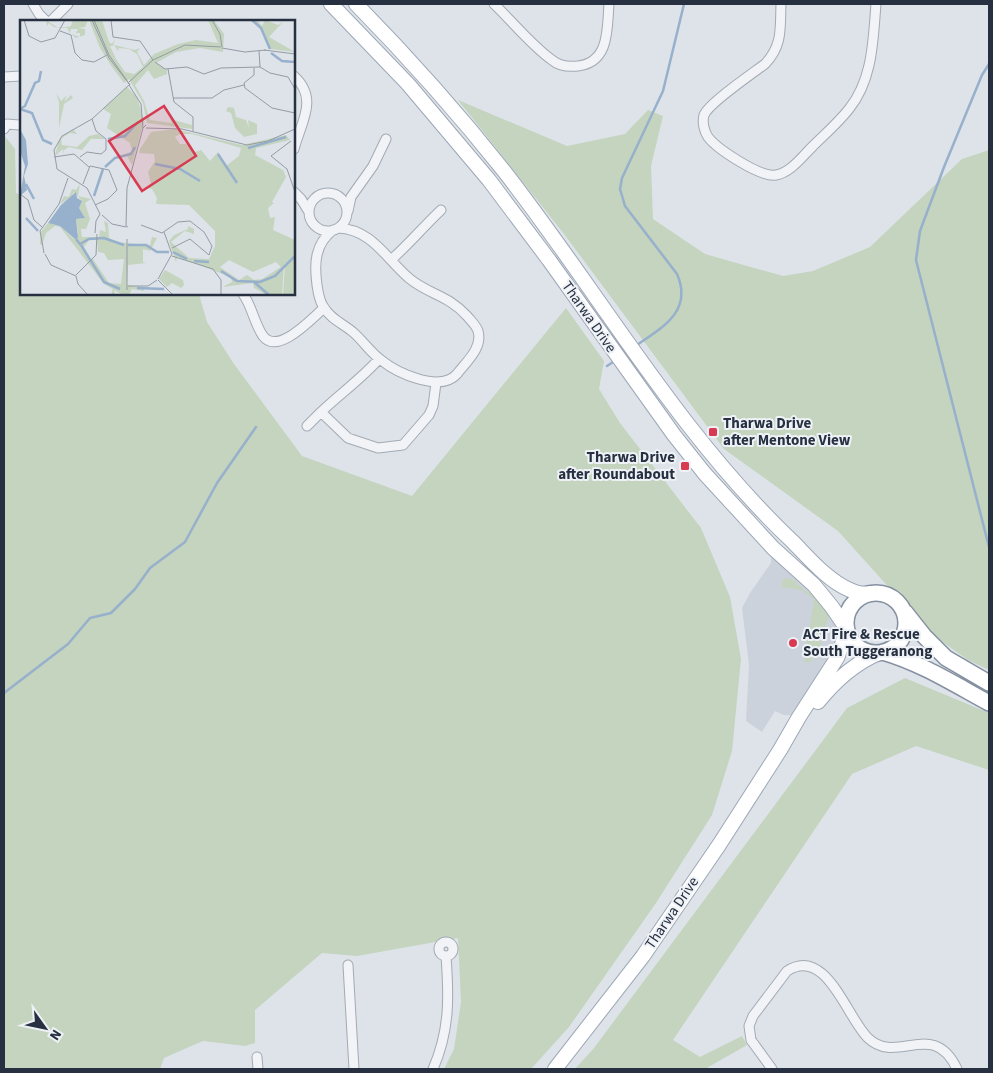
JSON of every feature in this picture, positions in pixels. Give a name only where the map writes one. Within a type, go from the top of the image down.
[{"type":"highway","points":[[989,683],[946,658],[924,636],[904,610],[891,597],[873,593],[863,596],[849,610],[847,630],[859,648],[869,652],[881,652],[905,659],[926,668],[989,703]]},
{"type":"highway","points":[[881,652],[891,649],[898,644],[903,636],[906,628],[904,610]]},
{"type":"main road","name":"Tharwa Drive","points":[[331,4],[408,84],[520,220],[612,350],[705,474],[773,548],[814,585],[824,596],[847,630],[837,658],[780,750],[643,956],[555,1069]]},
{"type":"main road","name":"Tharwa Drive","points":[[356,4],[436,90],[483,146],[541,220],[701,442],[738,486],[771,521],[838,584],[859,594],[873,593]]},
{"type":"main road","name":"Tharwa Drive","points":[[780,750],[828,689],[866,658],[881,652]]},
{"type":"street","points":[[33,4],[38,14],[45,20]]},
{"type":"street","points":[[52,20],[68,4]]},
{"type":"street","points":[[494,4],[553,61],[570,66],[581,66],[598,56],[603,49],[607,40],[609,4]]},
{"type":"street","points":[[781,4],[780,39],[773,55],[765,64],[709,108],[703,121],[705,132],[713,142],[754,171],[772,176],[788,170],[838,121],[860,93],[870,67],[876,4]]},
{"type":"street","points":[[4,77],[20,76]]},
{"type":"street","points":[[295,77],[302,85],[308,104],[295,146]]},
{"type":"street","points":[[5,124],[20,125]]},
{"type":"street","points":[[316,226],[324,230],[336,229],[347,228],[358,232],[381,248],[412,281],[448,299],[475,325],[478,331],[478,346],[454,377],[444,382],[436,383],[401,373],[379,359],[355,333],[332,317],[320,300],[315,272],[319,247],[325,236],[336,229],[345,221],[351,197],[373,166],[386,139]]},
{"type":"street","points":[[295,191],[318,195],[328,192],[337,194],[347,193],[356,188]]},
{"type":"street","points":[[295,192],[309,212]]},
{"type":"street","points":[[337,194],[345,201],[348,213],[358,232]]},
{"type":"street","points":[[318,195],[310,206],[309,212],[319,235],[319,247]]},
{"type":"street","points":[[392,259],[441,210]]},
{"type":"street","points":[[243,295],[263,336],[271,342],[278,342],[288,338],[324,308]]},
{"type":"street","points":[[307,426],[338,395],[358,380],[379,359]]},
{"type":"street","points":[[321,412],[348,438],[378,448],[403,444],[429,415],[433,406],[436,383]]},
{"type":"street","points":[[433,1069],[446,1033],[448,1011],[446,956]]},
{"type":"street","points":[[348,965],[354,1069]]},
{"type":"street","points":[[772,1069],[751,1040],[749,1026],[753,1016],[787,971],[793,967],[804,965],[817,970],[830,981],[864,1034],[875,1044],[889,1048],[933,1045],[948,1053],[957,1069]]},
{"type":"street","points":[[257,1057],[258,1069]]},
{"type":"shaded area","name":"ACT Fire & Rescue South Tuggeranong","points":[[771,555],[816,596],[835,621],[841,642],[796,715],[784,715],[775,711],[762,732],[746,721],[749,665],[742,608],[771,563]]},
{"type":"green space","points":[[458,100],[567,146],[625,134],[648,110],[663,116],[651,166],[653,219],[705,254],[783,276],[813,271],[870,247],[962,159],[989,150],[989,670],[968,660],[930,633],[838,531],[724,449],[564,234]]},
{"type":"green space","points":[[4,135],[15,149],[16,193],[20,195],[20,295],[199,295],[207,322],[234,364],[302,456],[412,496],[566,308],[604,361],[599,389],[620,423],[701,528],[730,597],[741,659],[732,751],[712,815],[656,903],[569,1027],[531,1069],[444,1069],[454,1049],[461,1002],[458,938],[357,956],[322,953],[255,1010],[255,1043],[245,1046],[203,1041],[164,1058],[160,1069],[4,1069]]},
{"type":"green space","points":[[789,578],[807,592],[816,596],[830,614],[824,629],[818,656],[814,661],[814,656],[811,655],[811,662],[804,662],[814,599],[801,590],[781,587],[782,580]]},
{"type":"green space","points":[[905,678],[989,713],[989,770],[916,746],[852,774],[673,1040],[700,1057],[742,1036],[747,1045],[705,1069],[575,1069],[594,1048],[847,708]]},
{"type":"waterway","points":[[637,345],[673,317],[681,298],[681,287],[677,274],[625,206],[620,189],[622,178],[663,91],[684,4]]},
{"type":"waterway","points":[[989,64],[982,75],[920,231],[916,260],[989,547]]},
{"type":"waterway","points":[[607,366],[616,360]]},
{"type":"waterway","points":[[4,693],[68,644],[90,618],[111,613],[135,589],[150,568],[185,542],[217,483],[256,427]]},
{"type":"place","name":"Tharwa Drive after Mentone View","points":[[713,432]]},
{"type":"place","name":"Tharwa Drive after Roundabout","points":[[685,466]]},
{"type":"place","name":"ACT Fire & Rescue South Tuggeranong","points":[[793,643]]}]
